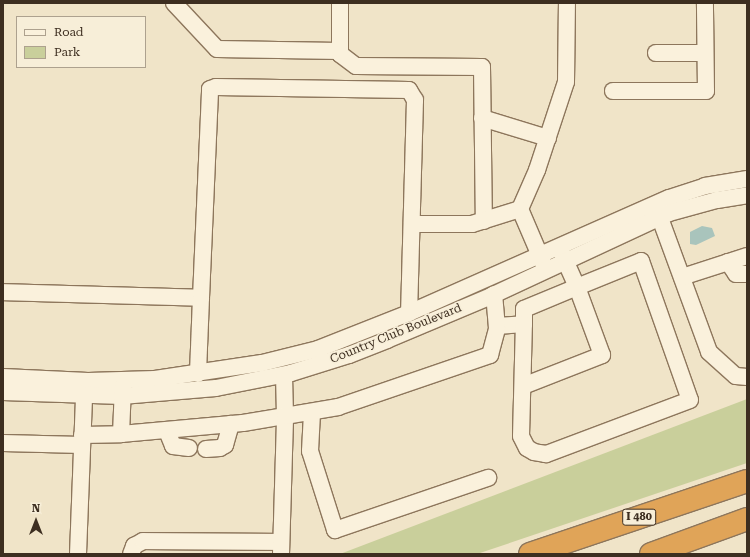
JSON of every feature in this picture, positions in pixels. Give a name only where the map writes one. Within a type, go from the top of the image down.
[{"type":"highway","name":"I 480","points":[[530,554],[747,481]]},
{"type":"highway","points":[[651,554],[747,519]]},
{"type":"street","points":[[174,3],[217,49],[340,51]]},
{"type":"street","points":[[340,3],[340,54],[348,61],[361,67],[482,67],[484,221]]},
{"type":"street","points":[[547,270],[520,209],[548,138],[566,82],[567,3]]},
{"type":"street","points":[[613,91],[706,90],[705,3]]},
{"type":"street","points":[[656,53],[705,53]]},
{"type":"street","points":[[198,374],[208,94],[210,89],[216,87],[409,90],[416,100],[409,313]]},
{"type":"street","points":[[482,118],[548,138]]},
{"type":"street","name":"Country Club Boulevard","points":[[3,378],[122,388],[216,388],[284,374],[349,355],[494,294],[565,261],[705,186],[747,179]]},
{"type":"street","name":"Country Club Boulevard","points":[[3,392],[84,395],[262,363],[318,349],[409,313],[558,246],[658,210],[747,195]]},
{"type":"street","points":[[412,224],[448,225],[484,221],[520,209]]},
{"type":"street","points":[[658,210],[709,352],[736,376],[747,377]]},
{"type":"street","points":[[523,386],[602,355],[577,287],[558,246]]},
{"type":"street","points":[[682,277],[747,256]]},
{"type":"street","points":[[641,261],[690,400],[546,454],[540,454],[527,448],[521,436],[524,309],[577,287],[641,261]]},
{"type":"street","points":[[728,262],[736,274],[747,274]]},
{"type":"street","points":[[3,292],[201,298]]},
{"type":"street","points":[[3,443],[82,440],[121,434],[167,431],[312,413],[338,407],[490,355],[497,326],[494,294]]},
{"type":"street","points":[[497,326],[524,324]]},
{"type":"street","points":[[131,554],[134,546],[143,541],[281,548],[285,416],[284,374]]},
{"type":"street","points":[[121,434],[122,388]]},
{"type":"street","points":[[78,554],[84,395]]},
{"type":"street","points":[[312,413],[310,451],[335,530],[488,478]]},
{"type":"street","points":[[206,449],[220,448],[225,445],[231,424]]},
{"type":"street","points":[[167,431],[173,446],[189,448]]},
{"type":"green space","points":[[747,399],[747,463],[477,554],[340,554]]},
{"type":"water","points":[[702,226],[712,228],[715,236],[696,245],[690,244],[690,232]]}]
